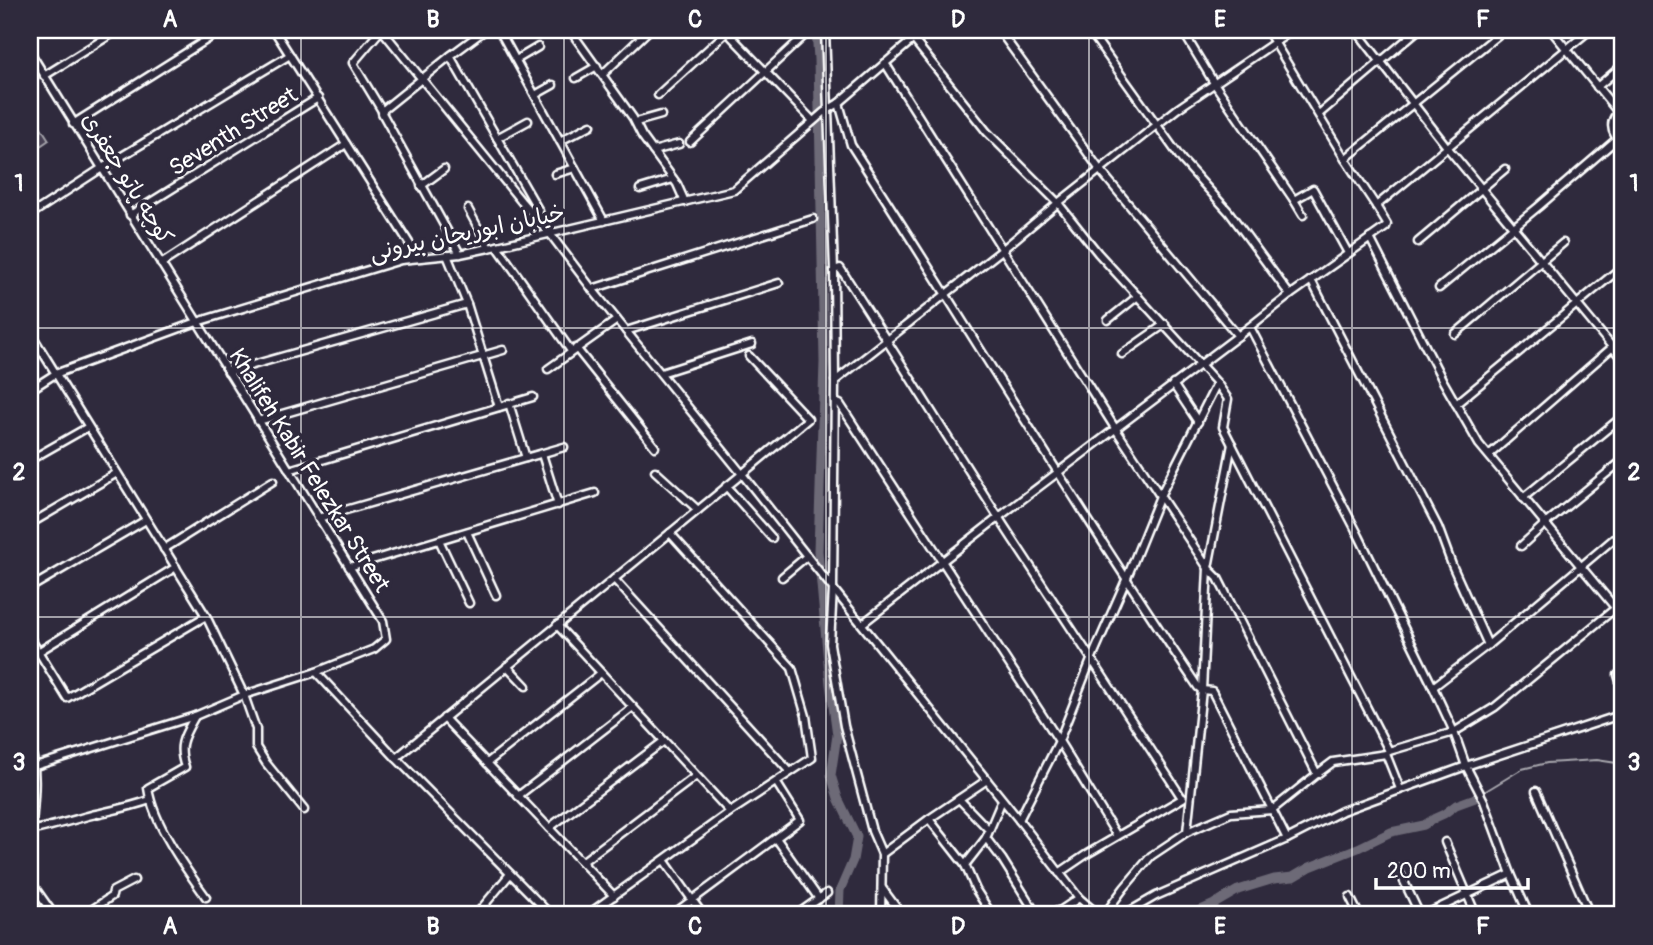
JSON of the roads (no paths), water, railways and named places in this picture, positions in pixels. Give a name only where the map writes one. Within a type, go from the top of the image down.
[{"type":"highway","points":[[30,750],[34,782],[30,831]]},
{"type":"street","points":[[44,76],[118,30]]},
{"type":"street","points":[[74,124],[222,30]]},
{"type":"street","points":[[274,30],[418,257]]},
{"type":"street","points":[[460,254],[353,63],[382,30],[535,215],[1079,898],[1101,915],[1151,856],[1187,832],[1231,813],[1272,810],[1333,762],[1388,752],[1454,732],[1495,707],[1623,602]]},
{"type":"street","points":[[469,30],[474,37]]},
{"type":"street","points":[[382,111],[485,30]]},
{"type":"street","points":[[499,30],[604,221]]},
{"type":"street","points":[[570,30],[636,122],[642,136],[673,178],[685,202]]},
{"type":"street","points":[[603,74],[649,30]]},
{"type":"street","points":[[658,94],[727,30],[765,72],[815,120]]},
{"type":"street","points":[[825,30],[834,270],[835,381],[834,588],[830,644],[844,726],[872,831],[881,854],[881,915]]},
{"type":"street","name":"خیابان ابوریحان بیرونی","points":[[30,390],[55,374],[197,322],[401,260],[460,254],[551,235],[734,190],[924,30]]},
{"type":"street","points":[[999,30],[1100,170],[1238,336]]},
{"type":"street","points":[[1090,30],[1182,160],[1229,212],[1290,295]]},
{"type":"street","points":[[1182,30],[1214,83],[1303,215]]},
{"type":"street","points":[[862,624],[1200,363],[1387,225],[1267,30]]},
{"type":"street","points":[[835,381],[1156,125],[1293,30]]},
{"type":"street","points":[[1356,30],[1412,104],[1623,360]]},
{"type":"street","points":[[1319,114],[1418,30]]},
{"type":"street","points":[[1345,159],[1504,30]]},
{"type":"street","points":[[1439,288],[1620,141],[1613,133],[1612,126],[1613,119],[1621,110],[1597,87],[1551,30]]},
{"type":"street","points":[[1376,206],[1591,30]]},
{"type":"street","points":[[690,142],[806,34]]},
{"type":"street","points":[[913,39],[987,132],[1058,202],[1098,253],[1200,363],[1228,399],[1223,427],[1388,752],[1400,789]]},
{"type":"street","points":[[516,60],[538,47]]},
{"type":"street","name":"کوچه پاتو جعفری","points":[[30,52],[197,322]]},
{"type":"street","points":[[30,215],[102,168],[290,55]]},
{"type":"street","points":[[450,56],[539,211],[535,215]]},
{"type":"street","points":[[885,63],[1115,428],[1208,568],[1218,578],[1317,774]]},
{"type":"street","points":[[1597,87],[1623,65]]},
{"type":"street","points":[[576,78],[597,66]]},
{"type":"street","points":[[535,95],[553,85]]},
{"type":"street","name":"Seventh Street","points":[[130,215],[318,98]]},
{"type":"street","points":[[839,103],[851,145],[1057,472],[1198,687],[1212,691],[1287,839]]},
{"type":"street","points":[[636,122],[661,114]]},
{"type":"street","points":[[497,138],[528,121]]},
{"type":"street","points":[[560,141],[592,125]]},
{"type":"street","points":[[160,264],[346,144]]},
{"type":"street","points":[[653,151],[679,144]]},
{"type":"street","points":[[555,174],[575,168]]},
{"type":"street","points":[[421,186],[444,169]]},
{"type":"street","points":[[1418,242],[1506,169]]},
{"type":"street","points":[[640,188],[673,178]]},
{"type":"street","points":[[1294,200],[1313,189],[1348,253]]},
{"type":"street","points":[[468,209],[489,248]]},
{"type":"street","points":[[592,289],[813,219]]},
{"type":"street","points":[[1370,238],[1479,444],[1623,617]]},
{"type":"street","points":[[1455,334],[1563,243]]},
{"type":"street","points":[[497,246],[573,350],[656,447]]},
{"type":"street","points":[[447,255],[467,304],[499,407]]},
{"type":"street","points":[[1456,404],[1623,266]]},
{"type":"street","points":[[834,270],[840,268],[888,340],[1090,660],[1132,719],[1182,798]]},
{"type":"street","points":[[1311,280],[1438,527],[1488,645]]},
{"type":"street","points":[[626,331],[779,283]]},
{"type":"street","points":[[1108,320],[1138,296]]},
{"type":"street","points":[[228,372],[467,304]]},
{"type":"street","points":[[548,369],[617,320]]},
{"type":"street","name":"Khalifeh Kabir Felezkar Street","points":[[197,322],[383,621],[386,639],[374,649],[316,672]]},
{"type":"street","points":[[1122,354],[1165,324]]},
{"type":"street","points":[[1250,327],[1360,537],[1433,687],[1466,766],[1484,801],[1529,915]]},
{"type":"street","points":[[30,332],[206,616],[244,695],[256,729],[256,747],[304,810]]},
{"type":"street","points":[[1489,455],[1623,338]]},
{"type":"street","points":[[661,373],[752,344]]},
{"type":"street","points":[[258,421],[503,350]]},
{"type":"street","points":[[396,758],[808,419],[749,356]]},
{"type":"street","points":[[1019,820],[1059,741],[1090,660],[1160,496],[1217,383]]},
{"type":"street","points":[[1173,384],[1198,422]]},
{"type":"street","points":[[289,470],[533,397]]},
{"type":"street","points":[[835,402],[840,404],[1059,741],[1117,836]]},
{"type":"street","points":[[509,404],[526,458]]},
{"type":"street","points":[[1522,498],[1623,416]]},
{"type":"street","points":[[30,460],[88,427]]},
{"type":"street","points":[[1187,832],[1202,690],[1208,568],[1232,444]]},
{"type":"street","points":[[318,518],[564,447]]},
{"type":"street","points":[[542,454],[558,505]]},
{"type":"street","points":[[1521,546],[1623,460]]},
{"type":"street","points":[[655,471],[698,510]]},
{"type":"street","points":[[30,524],[117,473]]},
{"type":"street","points":[[164,549],[273,481]]},
{"type":"street","points":[[726,486],[772,538]]},
{"type":"street","points":[[349,567],[595,493]]},
{"type":"street","points":[[30,588],[146,520]]},
{"type":"street","points":[[1433,687],[1488,645],[1623,531]]},
{"type":"street","points":[[467,532],[496,595]]},
{"type":"street","points":[[587,915],[730,812],[813,758],[806,716],[792,668],[670,533]]},
{"type":"street","points":[[439,540],[469,603]]},
{"type":"street","points":[[782,577],[807,556]]},
{"type":"street","points":[[38,652],[176,567]]},
{"type":"street","points":[[614,579],[790,772]]},
{"type":"street","points":[[30,638],[67,698],[206,616]]},
{"type":"street","points":[[557,625],[730,812]]},
{"type":"street","points":[[507,666],[526,686]]},
{"type":"street","points":[[1623,671],[1618,676],[1623,692]]},
{"type":"street","points":[[32,767],[195,716],[244,695],[316,672],[396,758],[551,915]]},
{"type":"street","points":[[487,763],[601,673]]},
{"type":"street","points":[[518,796],[633,708]]},
{"type":"street","points":[[1123,915],[1156,896],[1287,839],[1342,811],[1623,714]]},
{"type":"street","points":[[195,716],[184,736],[180,753],[185,767],[148,788],[150,800],[164,830],[206,897]]},
{"type":"street","points":[[444,718],[614,896]]},
{"type":"street","points":[[549,828],[664,741]]},
{"type":"street","points":[[582,862],[696,776]]},
{"type":"street","points":[[881,854],[987,780]]},
{"type":"street","points":[[672,915],[800,820],[776,782]]},
{"type":"street","points":[[1536,791],[1590,915]]},
{"type":"street","points":[[1059,873],[1191,794]]},
{"type":"street","points":[[959,799],[989,830]]},
{"type":"street","points":[[30,831],[150,800]]},
{"type":"street","points":[[965,865],[986,838],[1002,800]]},
{"type":"street","points":[[929,819],[965,865],[976,890],[992,915]]},
{"type":"street","points":[[776,838],[819,899]]},
{"type":"street","points":[[986,838],[1038,915]]},
{"type":"street","points":[[1445,842],[1476,915]]},
{"type":"street","points":[[664,860],[703,915]]},
{"type":"street","points":[[1398,869],[1422,915],[1511,874]]},
{"type":"street","points":[[476,915],[510,874]]},
{"type":"street","points":[[84,915],[112,896],[113,891],[134,880]]},
{"type":"street","points":[[30,881],[54,915]]},
{"type":"street","points":[[881,887],[902,915]]},
{"type":"street","points":[[796,915],[827,893]]},
{"type":"street","points":[[1350,897],[1359,915]]},
{"type":"street","points":[[1044,915],[1062,910],[1079,898]]},
{"type":"street","points":[[530,915],[541,905]]},
{"type":"waterway","points":[[816,30],[824,362],[818,551],[837,735],[831,775],[838,798],[857,837],[853,860],[840,890],[839,915]]},
{"type":"waterway","points":[[1484,792],[1522,769],[1547,763],[1597,760],[1623,764]]},
{"type":"waterway","points":[[1189,915],[1238,890],[1274,879],[1293,877],[1391,832],[1424,825],[1456,805],[1478,797]]}]
